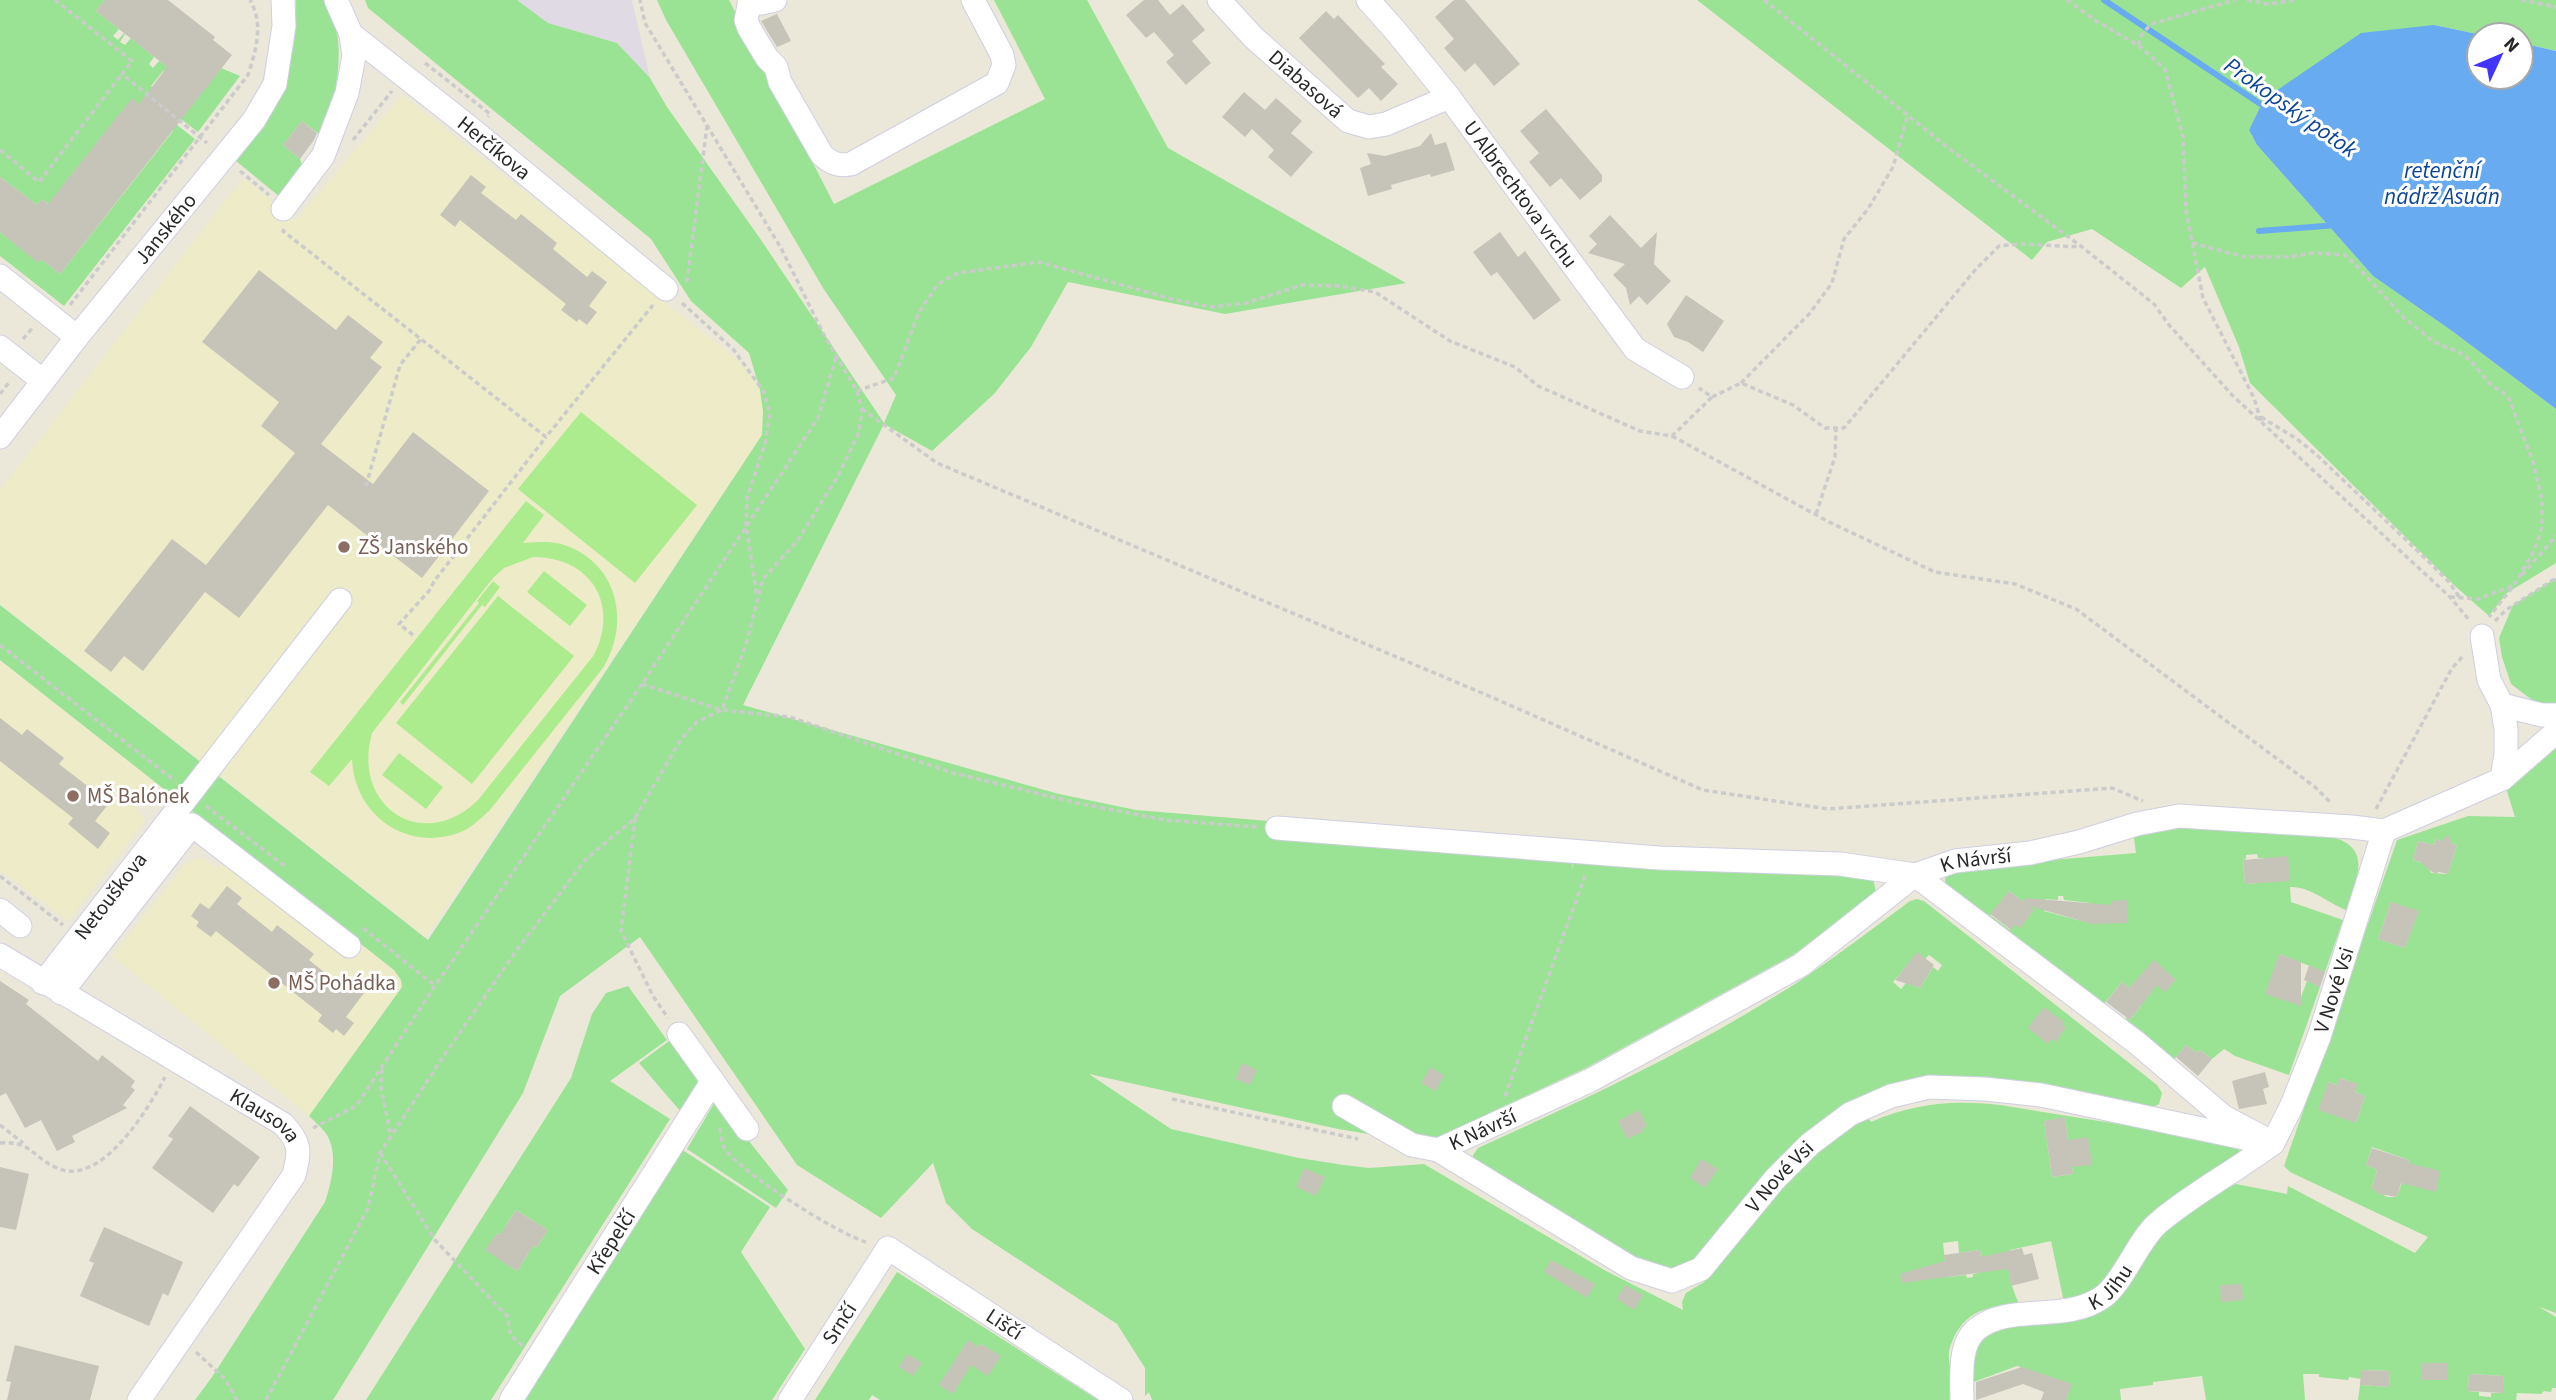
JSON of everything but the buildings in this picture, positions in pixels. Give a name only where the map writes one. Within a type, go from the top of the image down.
[{"type":"street","name":"Janského","points":[[0,436],[254,120],[275,84],[284,26],[283,0]]},
{"type":"street","name":"Herčíkova","points":[[335,0],[351,34],[666,289]]},
{"type":"street","points":[[775,0],[761,4],[749,0],[746,20],[749,28],[767,58],[776,67],[780,82],[822,155],[829,162],[840,166],[851,164],[997,83],[1004,65],[1002,55],[973,0]]},
{"type":"street","name":"Diabasová","points":[[1219,0],[1254,38],[1348,121],[1369,127],[1387,124],[1449,97]]},
{"type":"street","name":"U Albrechtova vrchu","points":[[1368,0],[1449,97],[1635,349],[1682,377]]},
{"type":"street","points":[[282,211],[323,156],[342,106],[354,57],[351,34]]},
{"type":"street","points":[[0,276],[77,337]]},
{"type":"street","points":[[5,351],[43,381]]},
{"type":"street","name":"Netouškova","points":[[52,988],[78,937],[340,600]]},
{"type":"street","points":[[2482,636],[2489,680],[2502,705],[2506,729],[2502,779]]},
{"type":"street","points":[[2502,705],[2542,715],[2556,715]]},
{"type":"street","name":"K Návrší","points":[[1438,1150],[1591,1080],[1801,965],[1915,875],[1955,861],[2030,853],[2079,842],[2137,824],[2179,816],[2367,829],[2502,779],[2556,732]]},
{"type":"street","points":[[52,988],[192,825],[349,946]]},
{"type":"street","points":[[1277,828],[1659,858],[1840,864],[1915,875],[2137,1043],[2224,1117],[2273,1143]]},
{"type":"street","name":"V Nové Vsi","points":[[1344,1106],[1412,1145],[1438,1150],[1631,1268],[1672,1282],[1701,1269],[1775,1179],[1810,1144],[1850,1114],[1891,1096],[1929,1087],[2041,1095],[2273,1143],[2292,1105],[2319,1037],[2367,829]]},
{"type":"street","points":[[0,910],[20,926]]},
{"type":"street","name":"Klausova","points":[[0,955],[283,1124],[295,1137],[299,1154],[294,1175],[139,1400]]},
{"type":"street","points":[[679,1034],[747,1129]]},
{"type":"street","name":"Křepelčí","points":[[511,1400],[712,1082]]},
{"type":"street","name":"K Jihu","points":[[1962,1400],[1965,1347],[1974,1331],[1993,1318],[2059,1312],[2083,1307],[2106,1295],[2156,1224],[2273,1143]]},
{"type":"street","name":"Srnčí","points":[[790,1400],[888,1248]]},
{"type":"street","name":"Liščí","points":[[888,1248],[1121,1400]]},
{"type":"path","points":[[0,150],[39,182],[132,61],[55,0]]},
{"type":"path","points":[[0,394],[15,376],[2,365],[5,351],[54,302],[66,311],[248,75],[256,52],[259,31],[250,0]]},
{"type":"path","points":[[266,1400],[368,1208],[380,1153],[500,975],[584,860],[635,818],[681,739],[697,722],[722,710],[746,644],[763,579],[798,540],[838,477],[859,432],[862,409],[857,391],[836,356],[781,248],[645,23],[640,0]]},
{"type":"path","points":[[1764,0],[1951,150],[2154,304],[2204,364],[2261,423],[2450,597],[2482,636]]},
{"type":"path","points":[[2067,0],[2096,21],[2138,45],[2165,69],[2183,137],[2186,211],[2203,298],[2254,398],[2261,423]]},
{"type":"path","points":[[2138,45],[2142,34],[2151,24],[2235,0]]},
{"type":"path","points":[[2247,0],[2268,4],[2297,0]]},
{"type":"path","points":[[2521,0],[2556,7]]},
{"type":"path","points":[[122,74],[225,158],[282,211],[282,231],[546,437]]},
{"type":"path","points":[[354,140],[404,76]]},
{"type":"path","points":[[1672,436],[1712,397],[1741,383],[1810,313],[1832,283],[1844,239],[1868,209],[1893,167],[1908,114]]},
{"type":"path","points":[[684,305],[708,125]]},
{"type":"path","points":[[2192,243],[2245,257],[2289,257],[2313,253],[2345,256],[2404,318],[2434,342],[2470,360],[2490,384],[2508,396],[2533,462],[2542,500],[2542,526],[2535,549],[2514,585],[2478,599],[2450,597]]},
{"type":"path","points":[[1741,383],[1793,405],[1825,428],[1844,428],[1976,268],[1999,246],[2043,244],[2082,247]]},
{"type":"path","points":[[857,391],[894,378],[919,312],[938,284],[958,272],[1038,262],[1211,307],[1246,303],[1302,285],[1340,286],[1375,292],[1450,341],[1515,367],[1538,386],[1640,430],[1672,436],[1815,514],[1935,572],[2015,584],[2076,609],[2315,787],[2343,814],[2367,829],[2452,668],[2506,610],[2556,578]]},
{"type":"path","points":[[413,635],[399,624],[429,591],[546,437],[666,289],[733,349],[764,392],[770,414],[765,444],[747,498],[746,525],[758,599]]},
{"type":"path","points":[[366,486],[400,365],[421,339]]},
{"type":"path","points":[[295,1137],[356,1106],[642,684],[818,418],[836,356]]},
{"type":"path","points":[[1682,377],[1712,397]]},
{"type":"path","points":[[862,409],[937,463],[1489,695],[1703,790],[1828,809],[2112,788],[2146,802]]},
{"type":"path","points":[[2259,416],[2297,439],[2318,456],[2427,559],[2460,598]]},
{"type":"path","points":[[1815,514],[1835,457],[1836,428]]},
{"type":"path","points":[[2482,636],[2489,616],[2556,536]]},
{"type":"path","points":[[0,645],[184,801],[289,870]]},
{"type":"path","points":[[642,684],[722,710],[790,717],[953,773],[1077,803],[1165,820],[1277,828]]},
{"type":"path","points":[[635,818],[621,931],[653,996],[679,1034]]},
{"type":"path","points":[[1494,1124],[1593,853]]},
{"type":"path","points":[[0,876],[78,937]]},
{"type":"path","points":[[354,920],[435,986]]},
{"type":"path","points":[[0,1125],[58,1168],[74,1171],[89,1167],[112,1152],[134,1128],[147,1111],[174,1060]]},
{"type":"path","points":[[382,1067],[383,1101],[391,1136]]},
{"type":"path","points":[[1172,1099],[1360,1139]]},
{"type":"path","points":[[720,1126],[725,1149],[739,1164],[828,1225],[856,1239],[888,1248]]},
{"type":"path","points":[[0,1143],[25,1144]]},
{"type":"path","points":[[380,1153],[435,1240],[507,1316],[511,1336],[538,1359]]},
{"type":"path","points":[[181,1339],[225,1379],[237,1400]]},
{"type":"shaded area","points":[[517,0],[632,0],[650,78],[617,43],[548,23]]},
{"type":"shaded area","name":"ZŠ Janského","points":[[402,95],[744,365],[760,390],[763,411],[762,435],[426,937],[0,604],[0,490],[243,178],[296,220]]},
{"type":"shaded area","name":"MŠ Balónek","points":[[0,660],[157,784],[136,808],[144,819],[143,824],[68,921],[0,870]]},
{"type":"shaded area","name":"MŠ Pohádka","points":[[236,846],[394,970],[401,980],[402,987],[309,1116],[112,956],[185,864],[197,858],[204,859],[218,869]]},
{"type":"green space","points":[[0,0],[105,0],[96,11],[119,29],[113,36],[118,40],[124,33],[120,42],[125,45],[131,38],[154,57],[149,64],[153,68],[159,61],[168,67],[172,78],[163,71],[151,86],[185,113],[221,68],[240,76],[198,132],[181,119],[177,125],[195,139],[64,306],[0,256],[0,232],[38,262],[41,259],[60,274],[173,131],[132,99],[64,184],[56,210],[42,199],[37,205],[0,177]]},
{"type":"green space","points":[[296,0],[325,0],[337,31],[338,70],[324,133],[319,134],[302,121],[283,145],[300,159],[303,168],[280,197],[236,161],[263,124],[282,86],[293,46]]},
{"type":"green space","points":[[365,0],[517,0],[548,23],[617,43],[650,78],[667,107],[759,237],[884,423],[896,395],[823,288],[666,20],[657,0],[729,0],[834,204],[1045,99],[994,0],[1087,0],[1168,148],[1406,283],[1225,314],[1068,282],[1031,347],[994,394],[932,451],[884,424],[743,705],[1059,794],[1136,810],[1292,823],[1574,859],[1571,871],[1576,857],[1871,868],[1876,893],[1793,955],[1586,1068],[1487,1114],[1442,1146],[1338,1129],[1089,1074],[1171,1129],[1299,1158],[1344,1165],[1369,1168],[1424,1164],[1606,1271],[1683,1310],[1682,1302],[1686,1293],[1704,1282],[1777,1181],[1864,1112],[1871,1122],[1903,1111],[1934,1105],[2000,1105],[2231,1142],[2240,1150],[2236,1158],[2107,1288],[2065,1307],[2051,1241],[2010,1250],[2010,1278],[2019,1304],[1990,1308],[1973,1315],[1960,1328],[1950,1347],[1950,1368],[1963,1400],[1152,1400],[1149,1392],[1145,1396],[1145,1368],[1117,1324],[972,1229],[946,1203],[933,1163],[881,1218],[797,1165],[640,937],[560,996],[523,1093],[333,1400],[195,1400],[325,1202],[332,1176],[332,1148],[325,1132],[309,1116],[402,987],[401,980],[394,970],[0,660],[0,605],[428,940],[762,435],[760,390],[749,353],[691,301],[651,239],[368,8]],"holes":[[[2065,1118],[2073,1174],[2052,1177],[2044,1121]],[[1958,1241],[1959,1253],[1980,1250],[1983,1268],[1978,1269],[1979,1273],[1973,1274],[1973,1277],[1947,1277],[1943,1243]]]},
{"type":"green space","points":[[1697,0],[2556,0],[2556,51],[2535,46],[2535,21],[2465,21],[2465,31],[2434,25],[2264,99],[2249,130],[2257,145],[2373,276],[2556,409],[2556,563],[2507,593],[2489,616],[2455,586],[2250,383],[2239,347],[2205,267],[2181,288],[2092,229],[2047,242],[2032,260]]},
{"type":"green space","points":[[581,412],[697,505],[635,583],[518,489]]},
{"type":"green space","points":[[526,501],[544,515],[523,543],[561,544],[580,552],[596,564],[607,579],[614,595],[617,613],[612,650],[603,668],[489,811],[470,827],[458,833],[438,837],[419,837],[401,832],[372,811],[355,778],[352,759],[329,786],[310,772]],"holes":[[[533,557],[553,559],[570,565],[584,574],[595,586],[601,601],[603,618],[601,636],[594,655],[478,800],[457,816],[435,823],[415,822],[396,814],[382,801],[372,782],[368,759],[372,733],[493,578],[504,568]]]},
{"type":"green space","points":[[544,571],[587,605],[570,626],[527,592]]},
{"type":"green space","points":[[2556,578],[2556,703],[2536,703],[2511,684],[2499,638],[2513,605]]},
{"type":"green space","points":[[493,581],[500,587],[485,607],[482,605],[403,705],[400,702],[479,603],[477,601]]},
{"type":"green space","points":[[498,596],[574,656],[472,784],[396,723]]},
{"type":"green space","points":[[2556,748],[2556,1313],[2539,1307],[2556,1317],[2556,1388],[2541,1394],[2517,1393],[2516,1400],[2358,1400],[2360,1385],[2389,1387],[2390,1371],[2362,1370],[2361,1379],[2349,1377],[2348,1380],[2319,1377],[2319,1374],[2303,1374],[2305,1400],[2206,1400],[2202,1376],[2120,1389],[2121,1400],[2066,1400],[2071,1384],[2017,1366],[1971,1383],[1979,1324],[2093,1316],[2108,1306],[2152,1235],[2215,1192],[2236,1184],[2287,1194],[2288,1186],[2415,1253],[2428,1237],[2290,1172],[2284,1166],[2397,840],[2468,816],[2515,817],[2506,788]],"holes":[[[2449,838],[2452,844],[2457,845],[2448,874],[2431,873],[2428,865],[2413,860],[2418,841],[2434,845],[2436,839],[2441,841]],[[2391,902],[2418,912],[2405,948],[2378,939]],[[2340,1078],[2357,1084],[2355,1092],[2365,1096],[2356,1123],[2328,1082],[2337,1085]],[[2372,1147],[2409,1160],[2397,1197],[2387,1197],[2372,1188],[2377,1170],[2366,1165]],[[2469,1374],[2504,1376],[2502,1393],[2491,1393],[2491,1397],[2479,1396],[2479,1392],[2468,1391]]]},
{"type":"green space","points":[[399,753],[443,787],[426,809],[382,775]]},
{"type":"green space","points":[[2194,823],[2331,837],[2353,849],[2357,857],[2357,877],[2346,910],[2312,892],[2290,887],[2291,902],[2343,920],[2325,972],[2279,954],[2298,1005],[2307,981],[2320,987],[2289,1075],[2235,1056],[2224,1049],[2212,1059],[2200,1050],[2197,1053],[2186,1045],[2168,1067],[1946,888],[1945,879],[1950,872],[2136,853],[2133,831]],"holes":[[[2257,854],[2258,858],[2267,858],[2269,882],[2245,884],[2243,860],[2246,855]],[[2009,891],[2029,906],[2010,930],[1990,915]],[[2058,896],[2063,896],[2064,900],[2090,903],[2089,913],[2092,914],[2093,924],[2044,911],[2045,899],[2058,900]],[[2122,982],[2141,998],[2141,1006],[2130,1020],[2127,1017],[2125,1020],[2104,1004]]]},
{"type":"green space","points":[[1910,901],[1924,901],[2157,1085],[2162,1093],[2159,1104],[2153,1107],[1883,1092],[1699,1257],[1685,1265],[1671,1268],[1655,1267],[1620,1252],[1473,1162],[1473,1155],[1478,1148],[1646,1068],[1768,1001],[1820,967]],"holes":[[[1917,953],[1924,960],[1929,955],[1942,965],[1938,971],[1933,967],[1920,988],[1906,983],[1901,989],[1893,982]]]},
{"type":"green space","points":[[628,986],[667,1040],[610,1081],[670,1119],[491,1400],[366,1400],[571,1078],[592,1014],[606,993]],"holes":[[[516,1210],[548,1230],[536,1248],[527,1242],[528,1254],[517,1271],[486,1250],[497,1233],[510,1241],[505,1227]]]},
{"type":"green space","points":[[669,1041],[697,1077],[697,1091],[681,1112],[639,1063]]},
{"type":"green space","points":[[716,1100],[788,1190],[776,1208],[687,1149]]},
{"type":"green space","points":[[681,1149],[770,1207],[741,1252],[805,1349],[772,1400],[520,1400]]},
{"type":"green space","points":[[897,1272],[1098,1400],[880,1400],[872,1395],[869,1400],[815,1400]],"holes":[[[981,1344],[1000,1356],[988,1375],[958,1356]]]},
{"type":"water","name":"retenční nádrž Asuán","points":[[2434,25],[2465,31],[2465,91],[2535,91],[2535,46],[2556,51],[2556,409],[2373,276],[2257,145],[2249,130],[2264,99],[2361,33]]},
{"type":"waterway","name":"Prokopský potok","points":[[2104,0],[2265,107]]},
{"type":"waterway","points":[[2259,231],[2337,225]]},
{"type":"place","name":"ZŠ Janského","points":[[344,547]]},
{"type":"place","name":"MŠ Balónek","points":[[73,796]]},
{"type":"place","name":"MŠ Pohádka","points":[[274,983]]}]
